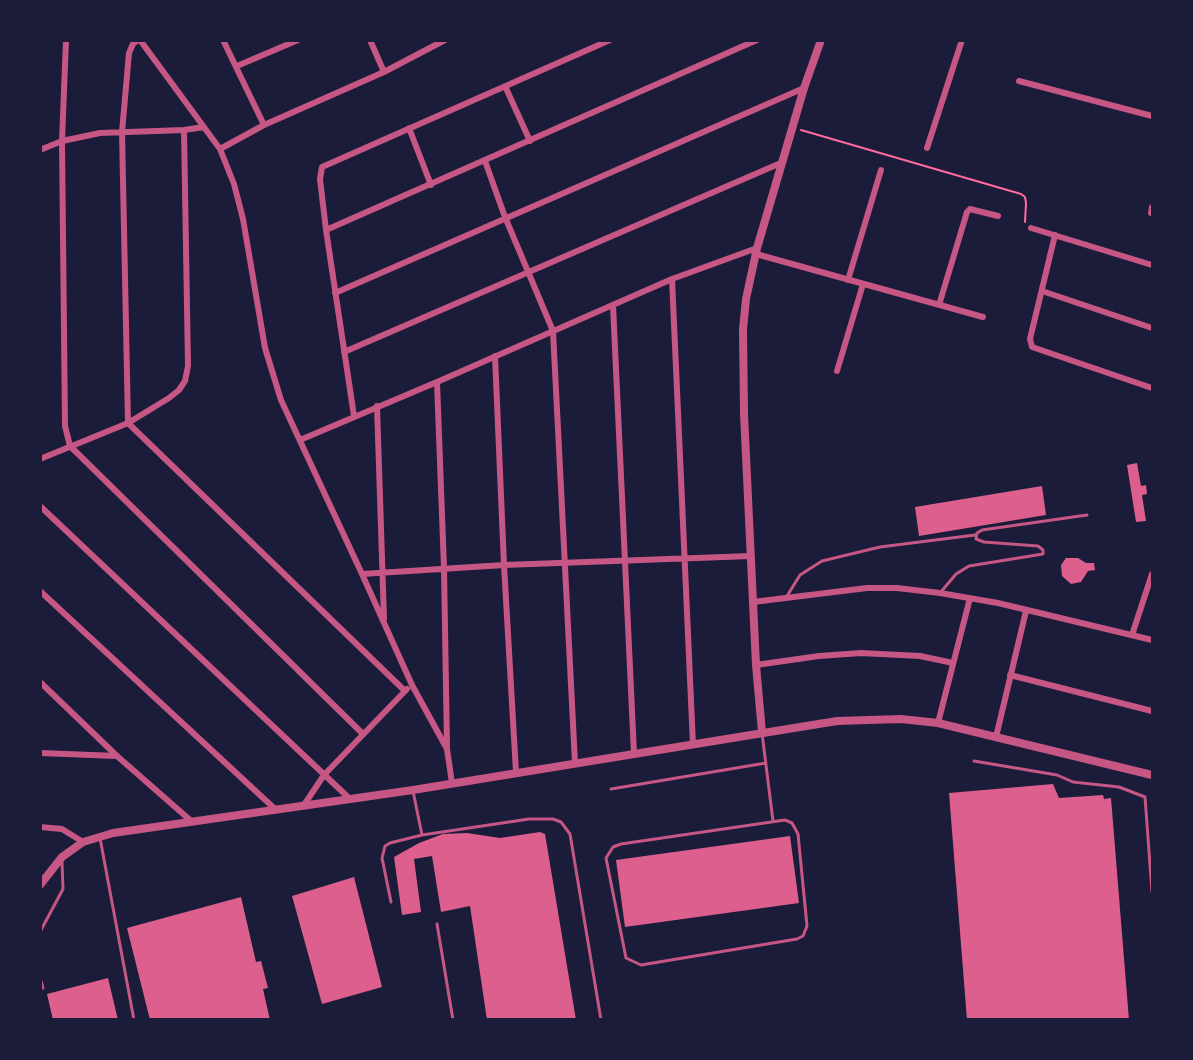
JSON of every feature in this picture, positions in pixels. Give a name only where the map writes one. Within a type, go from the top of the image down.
[{"type":"street","points":[[66,40],[62,141],[65,426],[70,446],[363,734]]},
{"type":"street","points":[[405,691],[128,423],[122,132],[129,53],[133,44],[139,40],[220,148],[234,184],[243,219],[267,358],[281,400],[412,685],[447,748]]},
{"type":"street","points":[[224,40],[264,125]]},
{"type":"street","points":[[237,66],[298,40]]},
{"type":"street","points":[[370,40],[384,72]]},
{"type":"street","points":[[354,416],[326,230],[321,169],[324,165],[610,40]]},
{"type":"street","points":[[326,230],[757,40]]},
{"type":"street","points":[[762,732],[756,665],[742,364],[746,299],[757,251],[804,88],[821,40]]},
{"type":"street","points":[[927,148],[962,40]]},
{"type":"street","points":[[220,148],[264,125],[384,72],[441,41]]},
{"type":"street","points":[[1019,81],[1152,116]]},
{"type":"street","points":[[505,86],[530,141]]},
{"type":"street","points":[[335,293],[804,88]]},
{"type":"street","points":[[40,150],[62,141],[100,133],[184,130],[204,127]]},
{"type":"street","points":[[409,128],[431,185]]},
{"type":"street","points":[[40,459],[128,423],[170,398],[185,381],[188,366],[184,130]]},
{"type":"street","points":[[485,161],[505,217],[553,330],[575,763]]},
{"type":"street","points":[[344,352],[783,162]]},
{"type":"street","points":[[848,280],[881,170]]},
{"type":"street","points":[[939,305],[966,212],[970,209],[998,216]]},
{"type":"street","points":[[1031,228],[1152,265]]},
{"type":"street","points":[[1055,235],[1030,339],[1032,346],[1152,388]]},
{"type":"street","points":[[300,440],[672,279],[757,251],[848,280],[983,317]]},
{"type":"street","points":[[672,279],[693,745]]},
{"type":"street","points":[[837,371],[863,284]]},
{"type":"street","points":[[1042,291],[1152,328]]},
{"type":"street","points":[[613,305],[634,754]]},
{"type":"street","points":[[495,356],[516,772]]},
{"type":"street","points":[[437,382],[444,568],[447,748],[452,783]]},
{"type":"street","points":[[377,406],[384,622]]},
{"type":"street","points":[[40,506],[350,799]]},
{"type":"street","points":[[362,574],[566,562],[751,556]]},
{"type":"street","points":[[1132,635],[1152,574]]},
{"type":"street","points":[[753,602],[867,588],[897,588],[970,598],[1152,640]]},
{"type":"street","points":[[40,591],[275,809]]},
{"type":"street","points":[[938,723],[970,598]]},
{"type":"street","points":[[996,737],[1026,611]]},
{"type":"street","points":[[756,665],[861,653],[920,656],[953,663]]},
{"type":"street","points":[[1010,675],[1152,711]]},
{"type":"street","points":[[40,682],[117,756],[190,820]]},
{"type":"street","points":[[304,805],[324,775],[412,685]]},
{"type":"street","points":[[40,885],[62,857],[83,842],[113,833],[190,820],[413,790],[837,721],[871,718],[938,723],[1152,776]]},
{"type":"street","points":[[40,753],[117,756]]},
{"type":"street","points":[[40,827],[62,829],[83,842]]},
{"type":"lane","points":[[786,598],[800,575],[822,561],[880,547],[975,536],[982,530],[1087,515]]},
{"type":"lane","points":[[940,593],[956,574],[969,566],[1042,554],[1043,550],[1038,546],[984,542],[975,536]]},
{"type":"lane","points":[[762,732],[773,821]]},
{"type":"lane","points":[[974,761],[1063,777],[1072,782],[1119,787],[1145,797],[1152,892]]},
{"type":"lane","points":[[611,789],[766,764]]},
{"type":"lane","points":[[413,790],[422,835]]},
{"type":"lane","points":[[391,902],[382,858],[385,846],[422,835],[529,819],[553,819],[561,822],[570,834],[601,1020]]},
{"type":"lane","points":[[785,820],[792,823],[798,834],[807,926],[803,936],[797,939],[641,965],[626,958],[606,858],[613,847],[621,843],[773,821],[785,820]]},
{"type":"lane","points":[[100,837],[134,1020]]},
{"type":"lane","points":[[40,932],[63,888],[62,857]]},
{"type":"lane","points":[[437,924],[453,1020]]},
{"type":"lane","points":[[40,978],[43,988]]},
{"type":"path","points":[[806,132],[1022,194],[1025,197],[1025,222],[1031,228]]},
{"type":"building","points":[[1137,463],[1141,486],[1146,485],[1147,494],[1142,495],[1146,521],[1136,522],[1127,465]]},
{"type":"building","points":[[1042,486],[1046,515],[919,536],[915,507]]},
{"type":"building","points":[[1066,558],[1078,558],[1086,563],[1094,563],[1095,570],[1088,571],[1081,582],[1071,584],[1062,576],[1061,565]]},
{"type":"building","points":[[1053,784],[1059,798],[1103,795],[1104,799],[1111,798],[1129,1020],[967,1020],[949,793]]},
{"type":"building","points":[[540,832],[545,834],[576,1020],[487,1020],[470,906],[441,912],[432,856],[414,859],[421,912],[402,915],[394,857],[419,843],[443,834],[467,833],[500,838]]},
{"type":"building","points":[[790,836],[799,903],[625,927],[616,860]]},
{"type":"building","points":[[354,877],[382,987],[322,1004],[292,896]]},
{"type":"building","points":[[241,897],[256,962],[261,961],[268,988],[263,989],[270,1020],[150,1020],[127,928]]},
{"type":"building","points":[[108,978],[118,1020],[53,1020],[47,994]]}]
